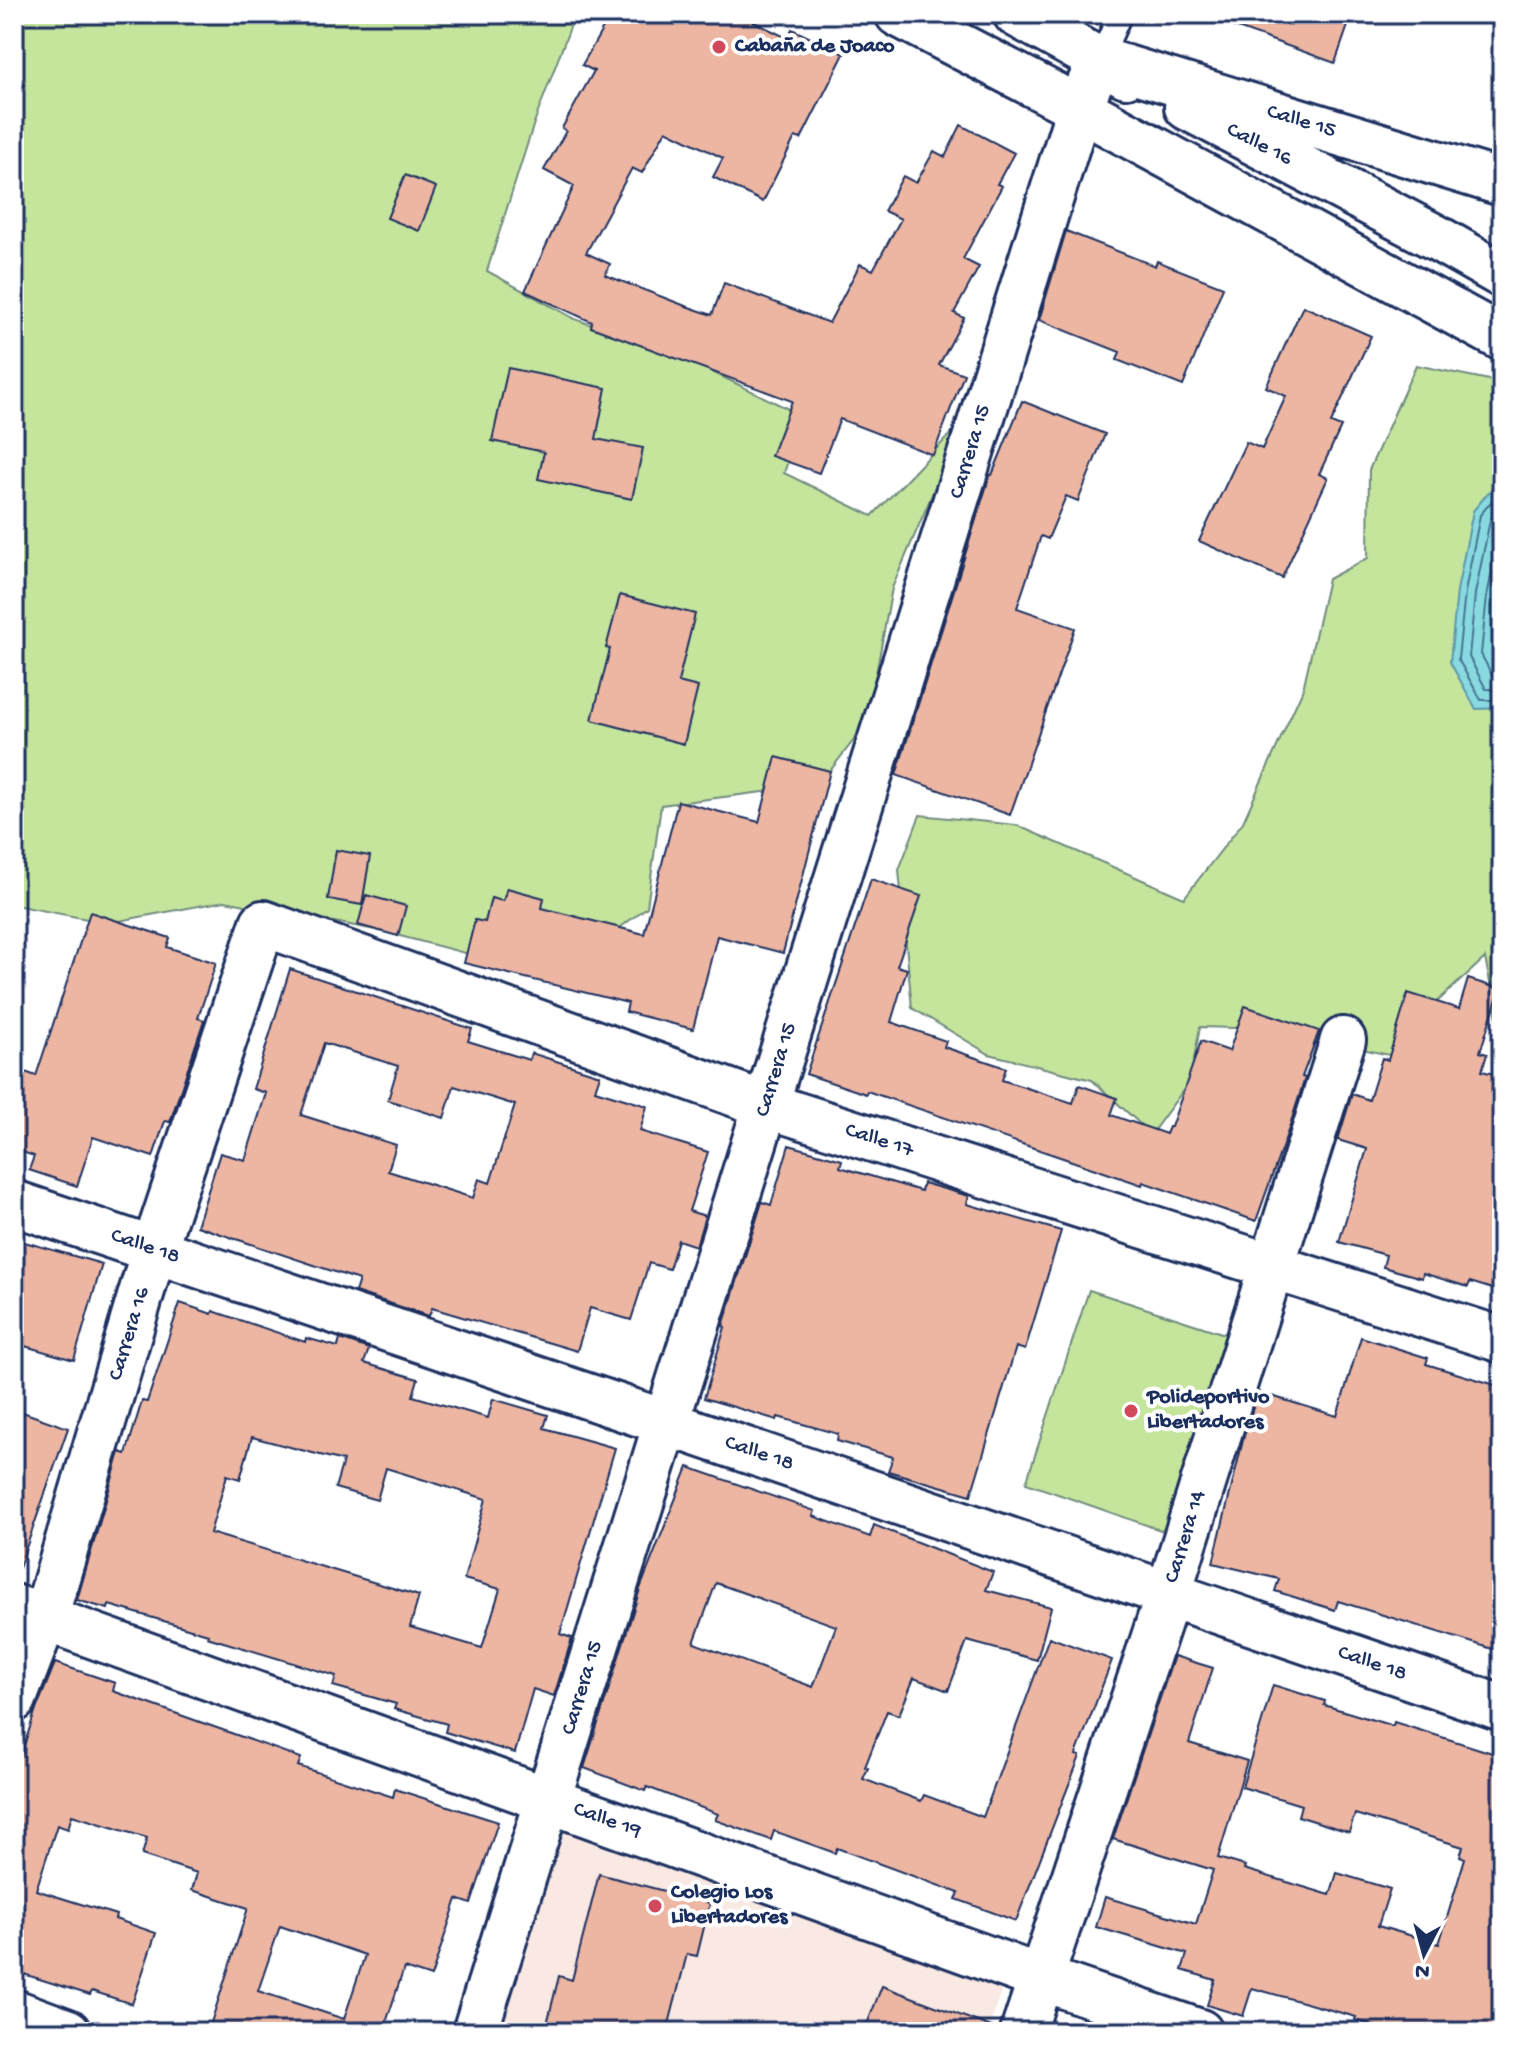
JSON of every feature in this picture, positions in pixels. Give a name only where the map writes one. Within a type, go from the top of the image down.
[{"type":"street","points":[[898,14],[951,26],[1079,108],[1502,338]]},
{"type":"street","name":"Calle 16","points":[[1016,14],[1502,275]]},
{"type":"street","name":"Carrera 15","points":[[475,2032],[1079,108],[1100,60]]},
{"type":"street","name":"Calle 15","points":[[1100,60],[1502,183]]},
{"type":"street","points":[[1353,256],[1437,238],[1502,238]]},
{"type":"street","name":"Calle 17","points":[[263,923],[766,1105],[1502,1340]]},
{"type":"street","name":"Carrera 16","points":[[14,1699],[29,1612],[263,923]]},
{"type":"street","name":"Carrera 14","points":[[1023,2032],[1168,1595],[1343,1040]]},
{"type":"street","name":"Calle 18","points":[[14,1203],[1502,1708]]},
{"type":"street","name":"Calle 19","points":[[29,1612],[1041,1978],[1200,2032]]},
{"type":"street","points":[[14,2012],[68,2032]]},
{"type":"lane","points":[[1100,60],[1120,14]]},
{"type":"shaded area","name":"Colegio Los Libertadores","points":[[555,1823],[1002,1989],[988,2032],[496,2032]]},
{"type":"green space","points":[[14,14],[575,14],[534,123],[487,271],[575,319],[679,356],[803,416],[784,473],[872,516],[964,420],[892,588],[867,723],[819,785],[661,805],[647,907],[556,977],[381,931],[225,901],[108,923],[14,905]]},
{"type":"green space","points":[[1416,365],[1489,380],[1502,388],[1502,1068],[1497,1017],[1485,958],[1438,1001],[1389,1055],[1271,1029],[1200,1027],[1190,1081],[1151,1134],[1092,1080],[989,1054],[912,1008],[899,870],[920,815],[1016,825],[1184,898],[1243,822],[1303,689],[1328,579],[1368,558],[1369,470]]},
{"type":"green space","name":"Polideportivo Libertadores","points":[[1089,1290],[1237,1338],[1172,1534],[1026,1483]]},
{"type":"water","points":[[1502,476],[1502,708],[1476,709],[1450,662],[1457,591],[1473,511]]},
{"type":"building","points":[[611,14],[738,14],[787,38],[792,29],[844,54],[801,139],[795,137],[763,202],[713,177],[723,158],[666,130],[642,173],[632,168],[586,253],[610,264],[605,275],[683,305],[712,315],[724,283],[829,323],[860,264],[873,270],[901,219],[884,211],[903,176],[916,183],[934,151],[945,157],[961,125],[1014,153],[997,184],[1002,186],[963,259],[979,267],[954,313],[964,318],[939,365],[964,374],[933,455],[840,419],[819,473],[771,456],[792,401],[591,327],[592,322],[525,291],[574,186],[544,170],[566,131],[562,128],[594,71],[582,65]]},
{"type":"building","points":[[1211,14],[1352,14],[1335,63],[1210,18]]},
{"type":"building","points":[[405,175],[436,187],[419,231],[387,218]]},
{"type":"building","points":[[1066,231],[1155,266],[1157,261],[1223,287],[1183,386],[1117,360],[1120,352],[1039,320]]},
{"type":"building","points":[[1303,306],[1371,336],[1331,423],[1341,427],[1319,474],[1328,478],[1282,578],[1199,541],[1246,442],[1262,449],[1286,396],[1266,387]]},
{"type":"building","points":[[508,368],[606,388],[596,439],[643,448],[632,499],[538,479],[544,452],[492,441]]},
{"type":"building","points":[[1022,401],[1105,434],[1078,501],[1066,496],[1048,539],[1041,536],[1017,608],[1075,628],[1010,815],[896,775],[990,475]]},
{"type":"building","points":[[620,595],[695,614],[678,682],[698,687],[684,744],[592,720]]},
{"type":"building","points":[[776,757],[830,771],[783,953],[717,936],[693,1029],[626,1012],[628,1003],[464,963],[475,920],[485,922],[491,898],[503,901],[507,888],[544,898],[542,908],[644,934],[678,801],[759,822]]},
{"type":"building","points":[[336,850],[370,856],[362,905],[328,899]]},
{"type":"building","points":[[871,879],[921,896],[897,966],[907,969],[891,1022],[946,1041],[944,1047],[1006,1068],[1002,1080],[1073,1103],[1079,1085],[1117,1098],[1111,1115],[1166,1134],[1201,1041],[1229,1051],[1245,1006],[1319,1031],[1256,1221],[867,1091],[866,1094],[806,1074]]},
{"type":"building","points":[[366,895],[406,906],[398,936],[358,925]]},
{"type":"building","points":[[90,912],[170,938],[167,947],[216,963],[198,1018],[204,1020],[170,1122],[165,1121],[153,1157],[93,1137],[77,1186],[29,1170],[34,1156],[14,1149],[14,1068],[36,1076]]},
{"type":"building","points":[[290,969],[472,1029],[468,1041],[529,1060],[531,1053],[600,1075],[595,1090],[647,1106],[640,1131],[708,1152],[689,1211],[705,1216],[696,1246],[678,1240],[669,1269],[649,1263],[631,1320],[590,1308],[577,1351],[432,1308],[429,1316],[355,1292],[359,1280],[197,1226],[220,1153],[245,1160],[266,1093],[253,1089]],"holes":[[[324,1043],[398,1066],[388,1100],[444,1118],[454,1086],[515,1105],[490,1183],[479,1179],[473,1198],[388,1171],[396,1145],[301,1115]]]},
{"type":"building","points":[[1468,979],[1500,989],[1480,1052],[1487,1054],[1482,1071],[1502,1076],[1502,1292],[1470,1282],[1468,1287],[1423,1273],[1422,1278],[1383,1267],[1386,1255],[1339,1242],[1367,1149],[1338,1140],[1352,1094],[1369,1100],[1382,1058],[1388,1060],[1408,993],[1459,1009]]},
{"type":"building","points":[[789,1145],[842,1160],[840,1167],[921,1191],[923,1183],[969,1196],[967,1204],[1061,1231],[1025,1350],[1016,1347],[971,1495],[888,1471],[893,1457],[837,1441],[838,1434],[704,1398],[762,1202],[771,1205]]},
{"type":"building","points":[[14,1239],[102,1264],[74,1360],[14,1343]]},
{"type":"building","points":[[180,1303],[305,1342],[306,1338],[338,1347],[340,1339],[369,1349],[364,1363],[418,1379],[413,1396],[488,1418],[493,1399],[548,1415],[544,1428],[615,1448],[560,1634],[572,1638],[554,1696],[533,1689],[515,1753],[445,1732],[447,1724],[394,1709],[396,1704],[333,1686],[336,1676],[207,1637],[208,1634],[109,1605],[108,1609],[77,1600],[120,1452],[126,1454],[142,1401],[147,1402]],"holes":[[[252,1437],[343,1461],[335,1488],[377,1500],[386,1468],[486,1499],[464,1579],[500,1589],[482,1648],[410,1627],[419,1596],[210,1533],[227,1475],[240,1479]]]},
{"type":"building","points":[[1361,1337],[1428,1358],[1426,1364],[1502,1387],[1502,1652],[1338,1601],[1335,1610],[1275,1591],[1279,1579],[1213,1563],[1258,1392],[1337,1416]]},
{"type":"building","points":[[14,1409],[68,1428],[19,1568],[14,1568]]},
{"type":"building","points":[[688,1467],[815,1511],[813,1516],[870,1537],[874,1525],[993,1572],[986,1590],[1051,1607],[1037,1660],[967,1641],[948,1691],[914,1678],[899,1715],[887,1711],[865,1767],[868,1768],[863,1779],[921,1801],[924,1795],[983,1817],[1049,1637],[1112,1660],[1076,1755],[1080,1756],[1016,1921],[956,1899],[959,1893],[837,1848],[835,1853],[774,1831],[771,1840],[715,1820],[718,1814],[647,1787],[645,1791],[584,1768],[640,1589]],"holes":[[[716,1583],[836,1626],[813,1687],[694,1643]]]},
{"type":"building","points":[[1174,1656],[1213,1668],[1189,1743],[1247,1761],[1218,1858],[1330,1895],[1337,1873],[1390,1889],[1378,1926],[1439,1944],[1465,1858],[1460,1856],[1463,1847],[1355,1814],[1349,1832],[1298,1816],[1301,1805],[1242,1787],[1273,1685],[1325,1701],[1324,1705],[1393,1726],[1394,1722],[1502,1756],[1502,2032],[1394,2032],[1355,2020],[1356,2017],[1252,1988],[1243,2016],[1207,2005],[1215,1980],[1182,1970],[1187,1954],[1096,1927],[1105,1897],[1196,1924],[1213,1870],[1113,1839]]},
{"type":"building","points":[[55,1663],[115,1683],[113,1691],[301,1758],[298,1766],[393,1797],[395,1789],[498,1822],[471,1904],[457,1899],[431,1977],[404,1968],[383,2032],[208,2032],[248,1908],[192,1890],[197,1873],[142,1855],[147,1838],[72,1815],[68,1829],[57,1825],[36,1890],[116,1915],[115,1919],[156,1933],[132,2004],[92,1991],[90,1995],[14,1971],[14,1776]],"holes":[[[280,1926],[365,1955],[344,2019],[258,1991]]]},
{"type":"building","points":[[599,1874],[710,1903],[697,1956],[687,1954],[667,2032],[545,2032],[559,1976],[572,1980]]},
{"type":"building","points":[[882,1986],[997,2029],[996,2032],[864,2032]]},
{"type":"place","name":"Cabaña de Joaco","points":[[719,47]]},
{"type":"place","name":"Polideportivo Libertadores","points":[[1131,1411]]},
{"type":"place","name":"Colegio Los Libertadores","points":[[655,1906]]}]
